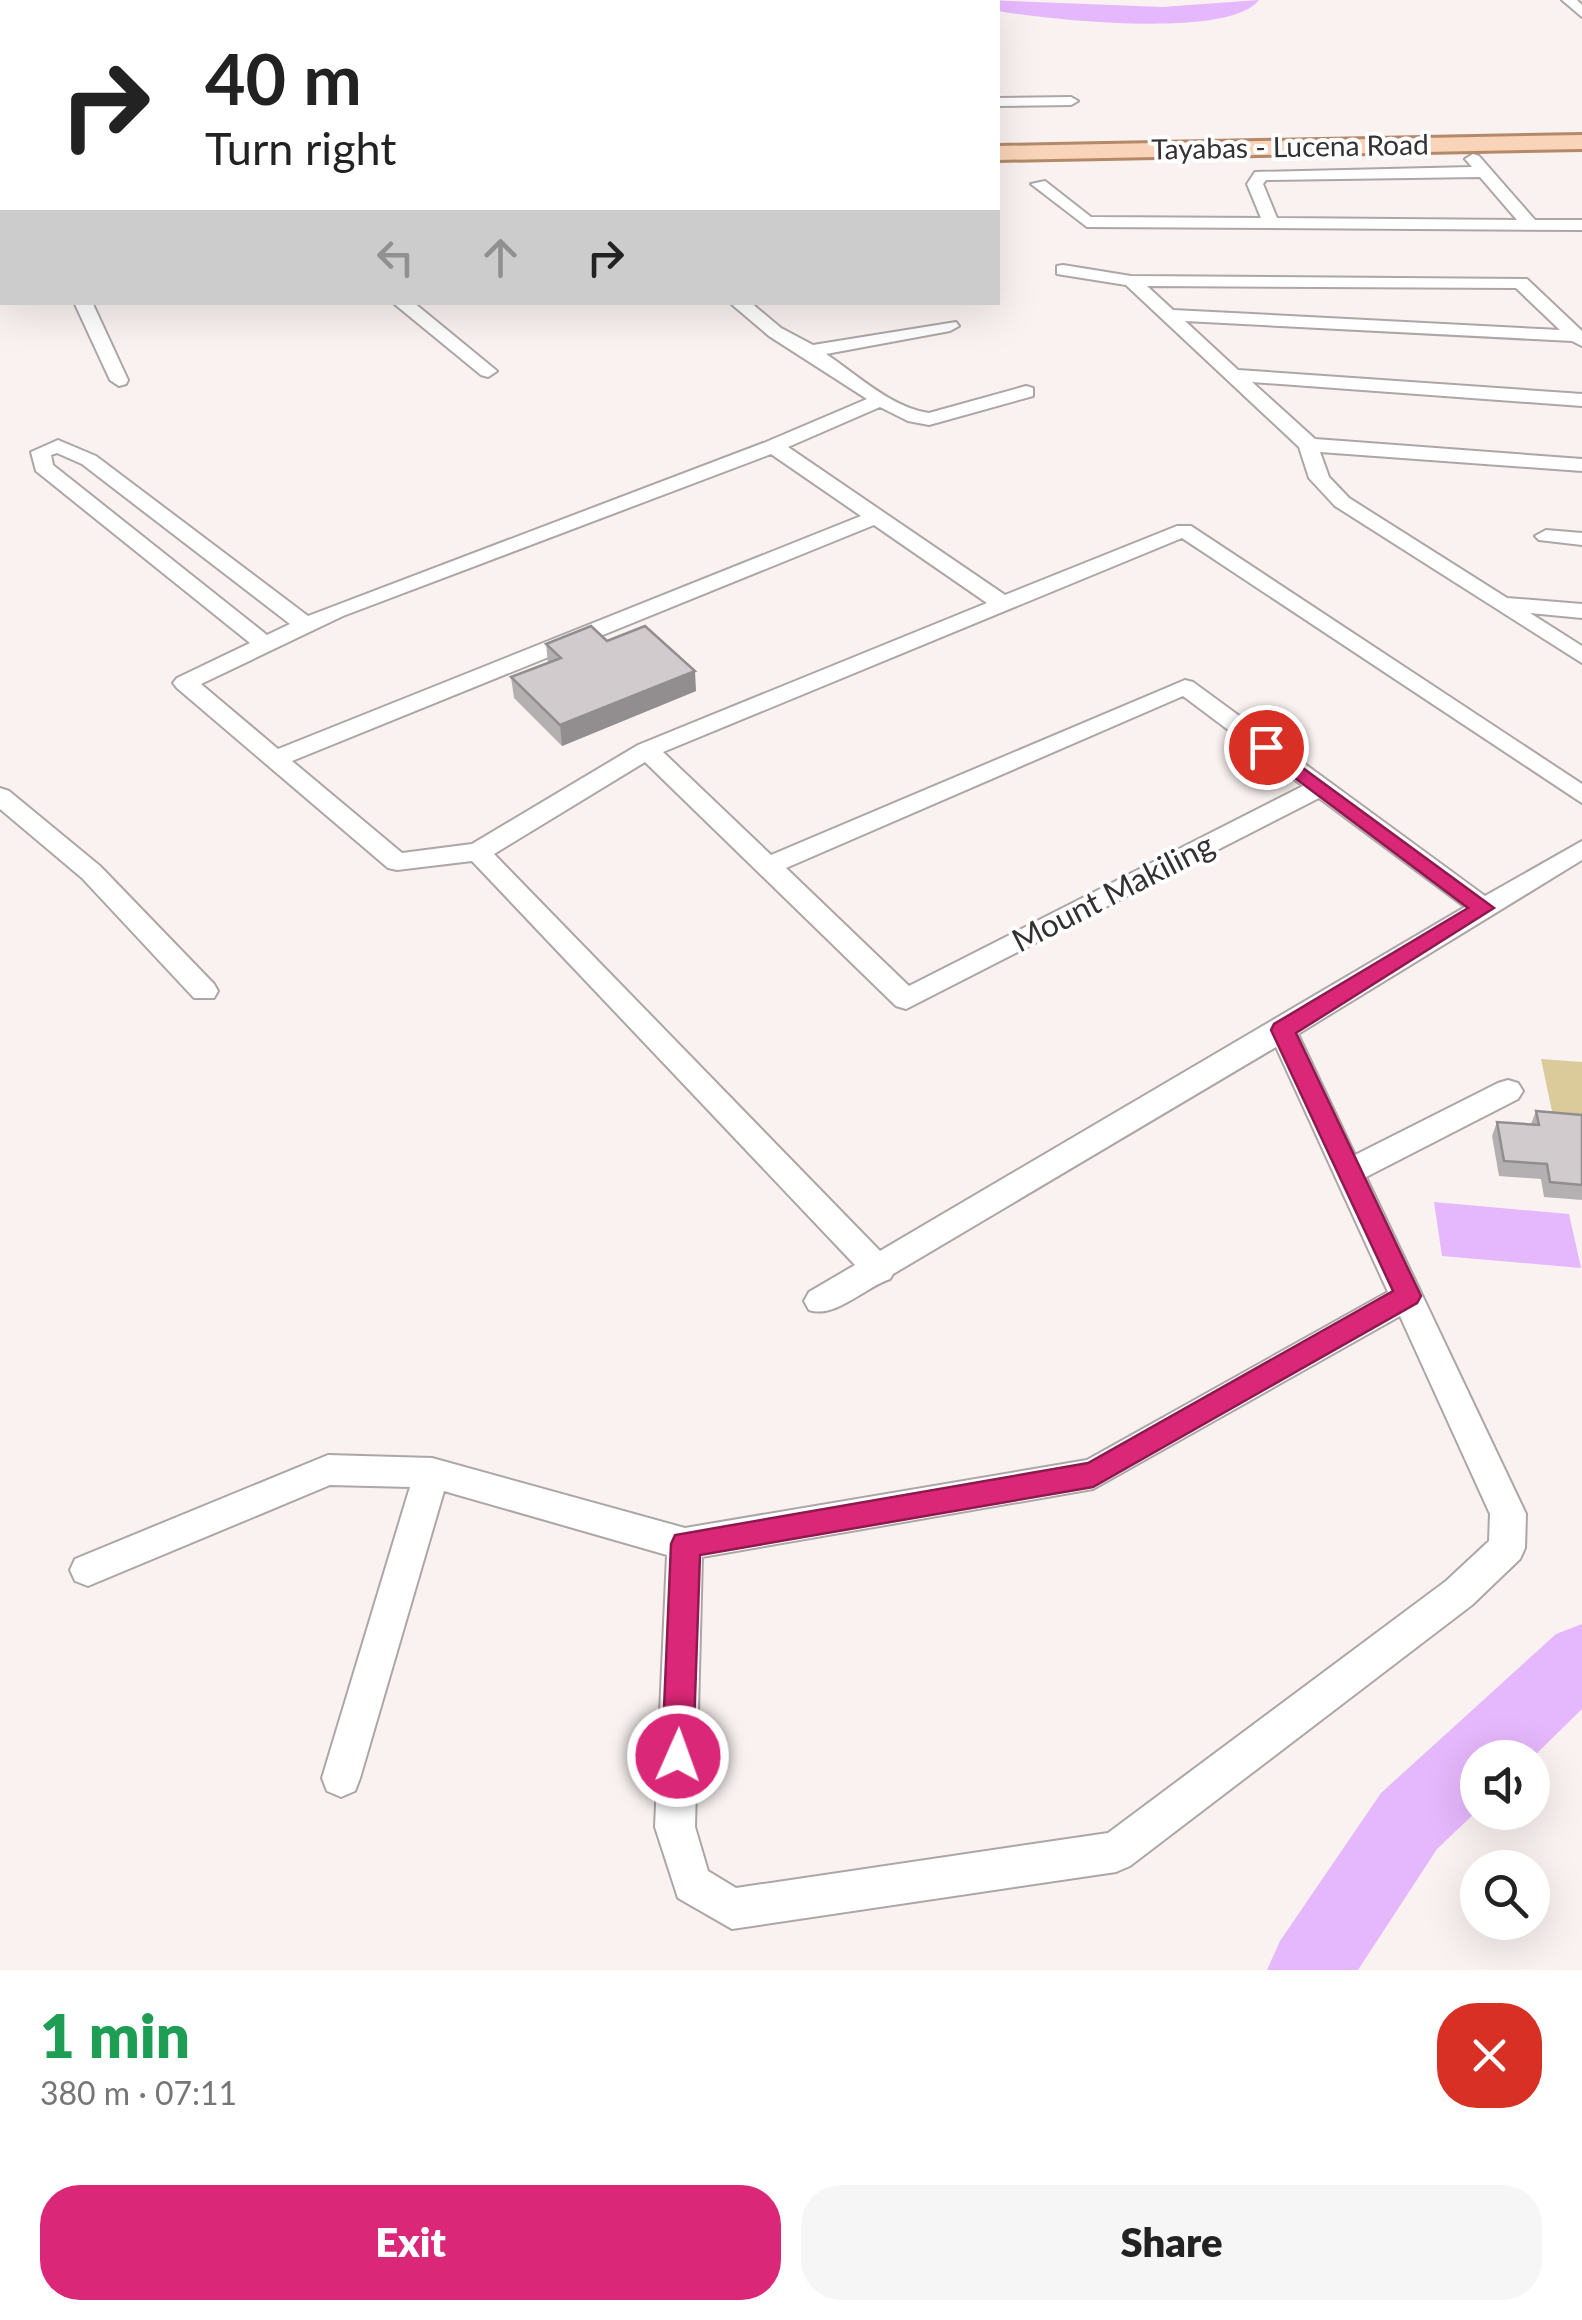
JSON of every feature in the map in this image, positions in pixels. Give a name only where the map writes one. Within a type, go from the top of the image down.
[{"type":"main road","name":"Tayabas - Lucena Road","points":[[1000,153],[1582,142]]},
{"type":"street","points":[[1569,0],[1582,13]]},
{"type":"street","points":[[1000,102],[1071,101]]},
{"type":"street","points":[[1458,143],[1530,224]]},
{"type":"street","points":[[1271,224],[1255,184],[1260,175],[1485,172]]},
{"type":"street","points":[[1039,184],[1087,222],[1582,226]]},
{"type":"street","points":[[1063,270],[1131,280],[1521,283],[1579,338]]},
{"type":"street","points":[[1131,280],[1308,446],[1312,470],[1332,495],[1582,656]]},
{"type":"street","points":[[83,305],[119,380]]},
{"type":"street","points":[[405,305],[488,371]]},
{"type":"street","points":[[742,305],[774,332],[915,417],[929,420],[1026,392]]},
{"type":"street","points":[[1170,315],[1579,338]]},
{"type":"street","points":[[810,351],[950,326]]},
{"type":"street","points":[[1233,375],[1582,400]]},
{"type":"street","points":[[881,400],[773,446],[306,625],[185,684],[396,862],[478,852],[647,750],[1184,530],[1582,795]]},
{"type":"street","points":[[265,644],[44,467],[41,452],[58,446],[89,460],[306,625]]},
{"type":"street","points":[[773,446],[1003,604]]},
{"type":"street","points":[[1308,446],[1582,465]]},
{"type":"street","points":[[274,759],[876,518]]},
{"type":"street","points":[[1546,536],[1582,539]]},
{"type":"street","points":[[1502,604],[1582,611]]},
{"type":"street","points":[[647,750],[766,867],[1185,687],[1484,908]]},
{"type":"street","name":"Mount Makiling","points":[[766,867],[906,998],[1320,787]]},
{"type":"street","points":[[0,796],[91,872],[204,992]]},
{"type":"street","points":[[820,1301],[879,1270],[1582,849]]},
{"type":"street","points":[[478,852],[879,1270]]},
{"type":"street","points":[[685,1544],[675,1827],[692,1884],[732,1910],[1116,1852],[1460,1594],[1507,1548],[1508,1514],[1282,1030]]},
{"type":"street","points":[[1349,1172],[1508,1091]]},
{"type":"street","points":[[88,1570],[328,1470],[432,1473],[685,1544],[1093,1474],[1408,1296]]},
{"type":"street","points":[[341,1778],[432,1473]]},
{"type":"shaded area","points":[[1541,1059],[1582,1062],[1582,1118],[1553,1116]]},
{"type":"shaded area","points":[[1434,1202],[1569,1214],[1581,1268],[1442,1256]]},
{"type":"building","points":[[591,626],[607,641],[645,626],[695,671],[560,725],[511,677],[561,658],[546,644]]},
{"type":"building","points":[[1536,1111],[1582,1115],[1582,1185],[1550,1182],[1547,1164],[1504,1161],[1497,1122],[1539,1125]]},
{"type":"waterway","points":[[1000,3],[1088,13],[1162,15],[1225,8],[1246,0]]},
{"type":"waterway","points":[[1309,1970],[1409,1821],[1582,1659]]},
{"type":"route","points":[[678,1756],[685,1544],[1093,1474],[1408,1296],[1282,1030],[1484,908],[1266,747]]}]
